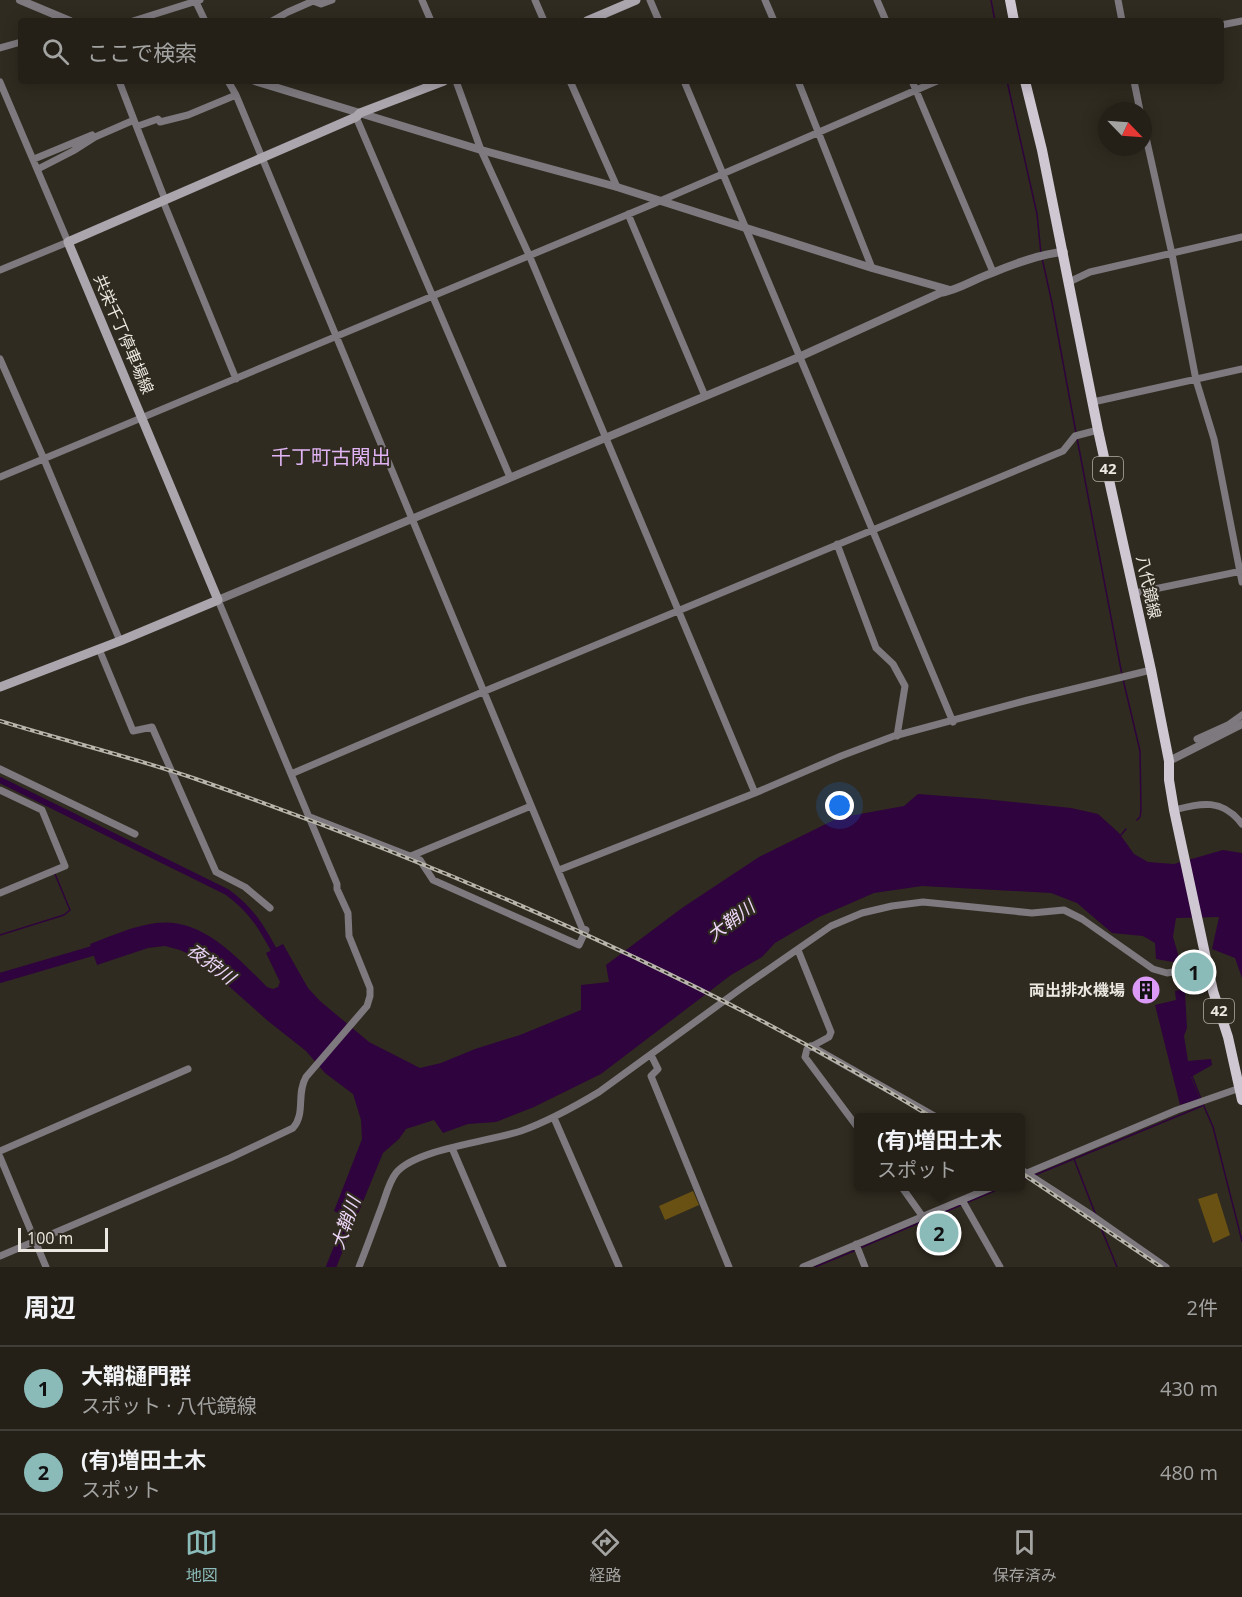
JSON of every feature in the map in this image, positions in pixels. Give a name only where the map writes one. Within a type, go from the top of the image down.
[{"type":"main road","points":[[593,18],[636,0]]},
{"type":"main road","points":[[1010,0],[1013,18]]},
{"type":"main road","points":[[68,242],[358,115],[436,84]]},
{"type":"main road","name":"八代鏡線","points":[[1026,84],[1064,252],[1098,430],[1151,670],[1169,761],[1168,780],[1174,810],[1213,991],[1228,1037],[1241,1096]]},
{"type":"main road","name":"共栄千丁停車場線","points":[[68,242],[144,418],[218,600]]},
{"type":"main road","points":[[0,687],[218,600]]},
{"type":"street","points":[[20,0],[62,18]]},
{"type":"street","points":[[278,18],[313,1],[321,4],[332,0]]},
{"type":"street","points":[[422,0],[430,18]]},
{"type":"street","points":[[535,0],[543,18]]},
{"type":"street","points":[[650,0],[658,18]]},
{"type":"street","points":[[765,0],[773,18]]},
{"type":"street","points":[[877,0],[885,18]]},
{"type":"street","points":[[1118,0],[1121,18]]},
{"type":"street","points":[[143,18],[197,1],[204,18]]},
{"type":"street","points":[[1224,25],[1242,21]]},
{"type":"street","points":[[0,48],[18,43]]},
{"type":"street","points":[[0,82],[68,242],[0,270]]},
{"type":"street","points":[[120,84],[164,197],[163,201],[236,379]]},
{"type":"street","points":[[230,84],[582,928],[586,930],[579,945],[433,880],[420,860],[310,818]]},
{"type":"street","points":[[264,84],[358,115],[617,187],[952,291]]},
{"type":"street","points":[[457,84],[482,150],[607,437],[755,793]]},
{"type":"street","points":[[571,84],[617,187]]},
{"type":"street","points":[[685,84],[953,722]]},
{"type":"street","points":[[799,84],[872,268]]},
{"type":"street","points":[[913,84],[993,272]]},
{"type":"street","points":[[0,477],[660,201],[930,84]]},
{"type":"street","points":[[1135,84],[1138,102]]},
{"type":"street","points":[[34,159],[135,121],[158,119],[160,122],[188,115],[236,95]]},
{"type":"street","points":[[358,115],[510,477]]},
{"type":"street","points":[[38,169],[95,137],[135,121]]},
{"type":"street","points":[[1150,156],[1196,380],[1214,439],[1242,582]]},
{"type":"street","points":[[628,214],[705,396]]},
{"type":"street","points":[[1069,282],[1090,272],[1242,237]]},
{"type":"street","points":[[0,1256],[230,1158],[293,1128],[299,1120],[300,1095],[306,1077],[367,1006],[370,996],[369,988],[350,936],[348,913],[218,600],[799,357],[940,293],[952,291],[993,272],[1064,252]]},
{"type":"street","points":[[0,359],[44,457],[120,641]]},
{"type":"street","points":[[1094,402],[1242,369]]},
{"type":"street","points":[[291,774],[1063,451],[1077,435],[1098,430]]},
{"type":"street","points":[[837,544],[876,648],[893,664],[905,686],[897,736]]},
{"type":"street","points":[[1135,594],[1241,572]]},
{"type":"street","points":[[99,649],[133,731],[152,728],[216,872],[245,887],[270,908]]},
{"type":"street","points":[[559,870],[755,793],[841,756],[897,736],[1028,700],[1151,670]]},
{"type":"street","points":[[1169,761],[1218,733],[1241,723]]},
{"type":"street","points":[[1197,739],[1218,733]]},
{"type":"street","points":[[0,769],[135,834]]},
{"type":"street","points":[[0,790],[42,810],[65,866],[0,893]]},
{"type":"street","points":[[0,797],[8,793]]},
{"type":"street","points":[[1174,810],[1199,804],[1215,804],[1233,813],[1242,824]]},
{"type":"street","points":[[411,856],[531,806]]},
{"type":"street","points":[[359,1267],[392,1179],[404,1165],[415,1159],[452,1148],[522,1131],[554,1118],[599,1092],[831,926],[862,913],[923,902],[1032,913],[1059,909],[1073,914],[1153,969],[1165,973]]},
{"type":"street","points":[[798,950],[831,1032],[829,1037],[807,1049],[805,1057],[854,1123]]},
{"type":"street","points":[[1148,971],[1159,975],[1208,966]]},
{"type":"street","points":[[811,1046],[929,1113]]},
{"type":"street","points":[[651,1055],[658,1069],[651,1076],[729,1267]]},
{"type":"street","points":[[0,1151],[188,1069]]},
{"type":"street","points":[[1026,1174],[1200,1102],[1241,1096]]},
{"type":"street","points":[[554,1118],[619,1267]]},
{"type":"street","points":[[452,1148],[502,1265],[492,1267]]},
{"type":"street","points":[[0,1157],[46,1267]]},
{"type":"street","points":[[1026,1174],[1103,1222],[1166,1267]]},
{"type":"street","points":[[905,1191],[923,1217]]},
{"type":"street","points":[[803,1267],[857,1247],[923,1217],[964,1203],[986,1191]]},
{"type":"street","points":[[964,1203],[1000,1267]]},
{"type":"street","points":[[857,1247],[865,1267]]},
{"type":"shaded area","points":[[693,1191],[699,1205],[665,1220],[659,1206]]},
{"type":"shaded area","points":[[1217,1193],[1230,1235],[1213,1243],[1198,1199]]},
{"type":"water","points":[[918,794],[1071,808],[1098,814],[1119,833],[1134,854],[1148,862],[1174,864],[1223,850],[1242,853],[1242,978],[1235,958],[1212,949],[1219,917],[1176,918],[1173,937],[1180,961],[1173,962],[1156,959],[1155,943],[1143,936],[1112,933],[1077,903],[1051,893],[922,886],[874,893],[819,917],[775,943],[762,957],[731,975],[601,1074],[534,1107],[496,1122],[468,1124],[443,1133],[434,1120],[406,1129],[399,1139],[383,1153],[355,1221],[334,1211],[362,1139],[361,1120],[353,1094],[325,1073],[306,1051],[195,957],[165,946],[148,948],[97,965],[90,944],[147,924],[173,923],[189,926],[218,942],[267,987],[273,989],[278,987],[280,982],[266,953],[283,944],[308,988],[320,1001],[369,1042],[420,1068],[441,1063],[475,1049],[520,1035],[581,1010],[581,985],[609,982],[606,965],[682,908],[759,857],[838,818],[904,806]]},
{"type":"water","points":[[1189,976],[1191,988],[1185,992],[1187,1028],[1184,1036],[1188,1061],[1211,1059],[1212,1065],[1191,1077],[1200,1099],[1180,1105],[1155,1005],[1176,1000],[1175,991],[1183,989],[1178,977]]},
{"type":"waterway","points":[[991,0],[994,18]]},
{"type":"waterway","points":[[1008,84],[1037,214],[1041,254]]},
{"type":"waterway","points":[[1042,258],[1076,433]]},
{"type":"waterway","points":[[1077,438],[1122,675]]},
{"type":"waterway","points":[[1123,679],[1140,751],[1141,810],[1137,820]]},
{"type":"waterway","points":[[0,780],[227,892],[256,921],[277,956]]},
{"type":"waterway","points":[[1121,835],[1126,829]]},
{"type":"waterway","points":[[0,935],[64,915],[70,910],[55,874]]},
{"type":"waterway","name":"夜狩川","points":[[0,978],[106,947]]},
{"type":"waterway","points":[[1180,979],[1180,992]]},
{"type":"waterway","points":[[1192,1076],[1201,1099]]},
{"type":"waterway","points":[[1203,1104],[1213,1127],[1242,1241]]},
{"type":"waterway","points":[[1035,1175],[1202,1106]]},
{"type":"waterway","points":[[1074,1159],[1095,1213]]},
{"type":"waterway","points":[[968,1202],[994,1191]]},
{"type":"waterway","name":"大鞘川","points":[[331,1267],[339,1247],[350,1204]]},
{"type":"waterway","points":[[860,1248],[961,1205]]},
{"type":"waterway","points":[[1099,1223],[1117,1267]]},
{"type":"waterway","points":[[815,1267],[856,1250]]},
{"type":"railway","points":[[0,721],[196,779],[386,849],[480,888],[666,972],[757,1018],[924,1113]]},
{"type":"railway","points":[[1025,1175],[1161,1267]]},
{"type":"place","name":"大鞘樋門群","points":[[1194,972]]},
{"type":"place","name":"両出排水機場","points":[[1146,990]]},
{"type":"place","name":"(有)増田土木","points":[[939,1233]]},
{"type":"district","name":"千丁町古閑出","points":[[331,457]]}]
